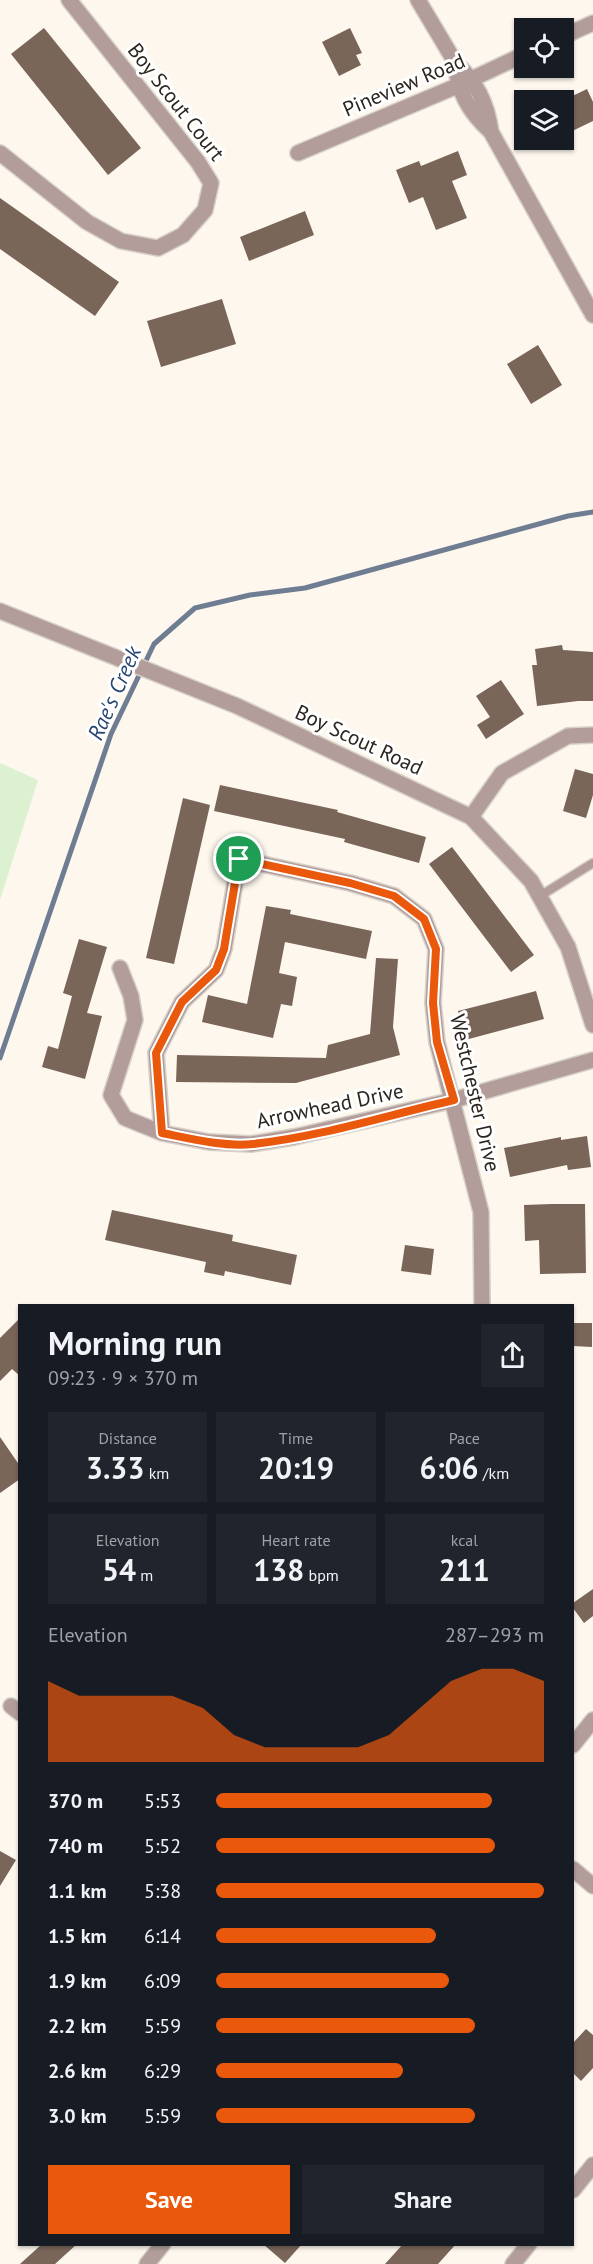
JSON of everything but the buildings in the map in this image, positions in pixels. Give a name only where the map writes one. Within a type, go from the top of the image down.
[{"type":"street","name":"Boy Scout Court","points":[[0,153],[87,222],[121,241],[158,248],[183,235],[205,210],[211,183],[198,162],[69,0]]},
{"type":"street","points":[[418,0],[455,62],[473,79],[488,111],[491,132]]},
{"type":"street","points":[[574,32],[593,23]]},
{"type":"street","name":"Pineview Road","points":[[298,153],[457,86],[514,59]]},
{"type":"street","points":[[455,62],[457,86],[476,118],[491,132],[593,315]]},
{"type":"street","name":"Boy Scout Road","points":[[0,611],[165,675],[471,817],[531,881],[540,896],[568,947],[593,1025]]},
{"type":"street","points":[[471,817],[502,773],[568,736],[593,735]]},
{"type":"street","name":"Westchester Drive","points":[[162,1133],[156,1053],[182,1002],[216,970],[224,949],[239,859],[350,883],[394,896],[424,919],[436,949],[433,1003],[436,1032],[481,1212],[482,1304]]},
{"type":"street","name":"Arrowhead Drive","points":[[120,968],[131,996],[135,1020],[111,1095],[124,1118],[162,1133],[209,1142],[251,1144],[294,1137],[454,1100],[593,1060]]},
{"type":"street","points":[[574,1744],[593,1720]]},
{"type":"street","points":[[574,1870],[593,1886]]},
{"type":"street","points":[[574,2189],[593,2165]]},
{"type":"street","points":[[147,2264],[161,2246]]},
{"type":"street","points":[[513,2264],[527,2246]]},
{"type":"lane","points":[[540,896],[593,864]]},
{"type":"green space","points":[[0,763],[38,780],[0,900]]},
{"type":"waterway","name":"Rae's Creek","points":[[0,1058],[111,734],[154,644],[195,608],[250,595],[305,588],[568,516],[593,512]]},
{"type":"route","points":[[239,859],[350,883],[394,896],[424,919],[436,949],[433,1003],[437,1042],[454,1100],[294,1137],[251,1144],[209,1142],[162,1133],[156,1053],[182,1002],[216,970],[224,949],[239,859]]}]
